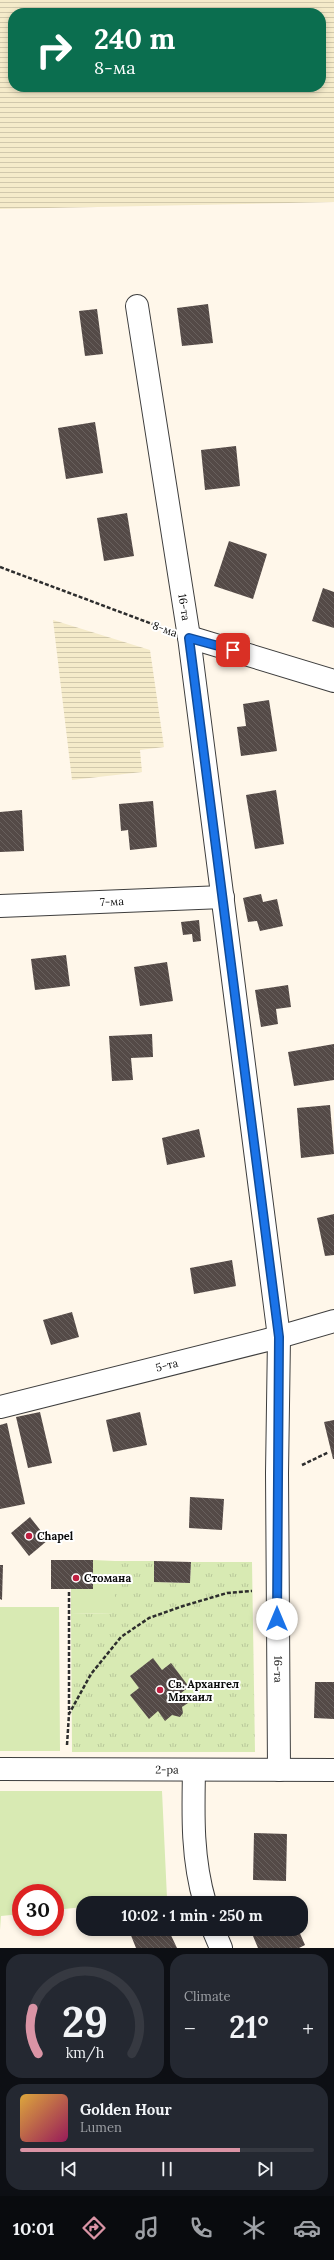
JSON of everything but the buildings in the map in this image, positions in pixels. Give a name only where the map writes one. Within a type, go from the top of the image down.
[{"type":"street","name":"16-та","points":[[138,306],[189,638],[279,1337],[277,1589],[279,1770]]},
{"type":"street","name":"8-ма","points":[[189,638],[334,681]]},
{"type":"street","name":"7-ма","points":[[0,906],[223,897]]},
{"type":"street","name":"5-та","points":[[0,1407],[279,1337],[334,1321]]},
{"type":"street","name":"2-ра","points":[[0,1770],[334,1770]]},
{"type":"street","points":[[194,1770],[192,1835],[198,1880],[203,1896]]},
{"type":"street","points":[[217,1936],[221,1948]]},
{"type":"path","name":"8-ма","points":[[0,567],[189,638]]},
{"type":"path","points":[[69,1714],[91,1674],[121,1637],[149,1618],[227,1593],[277,1589]]},
{"type":"path","points":[[65,1769],[69,1714],[69,1592]]},
{"type":"shaded area","points":[[0,0],[334,0],[334,202],[0,209]]},
{"type":"shaded area","points":[[53,620],[150,650],[164,747],[140,750],[142,772],[72,780]]},
{"type":"green space","points":[[93,1560],[115,1561],[115,1613],[71,1614],[71,1589],[93,1589]]},
{"type":"green space","points":[[115,1561],[154,1561],[154,1582],[190,1583],[191,1562],[252,1562],[255,1752],[72,1752],[71,1614],[115,1613]]},
{"type":"green space","points":[[0,1607],[59,1607],[60,1751],[0,1751]]},
{"type":"green space","points":[[0,1791],[162,1791],[167,1896],[76,1896],[76,1908],[64,1909],[64,1884],[12,1884],[12,1915],[1,1916],[0,1930]]},
{"type":"place","name":"Chapel","points":[[29,1536]]},
{"type":"place","name":"Стомана","points":[[76,1578]]},
{"type":"place","name":"Св. Архангел Михаил","points":[[160,1690]]},
{"type":"route","points":[[233,650],[189,638],[279,1337],[277,1619]]}]
